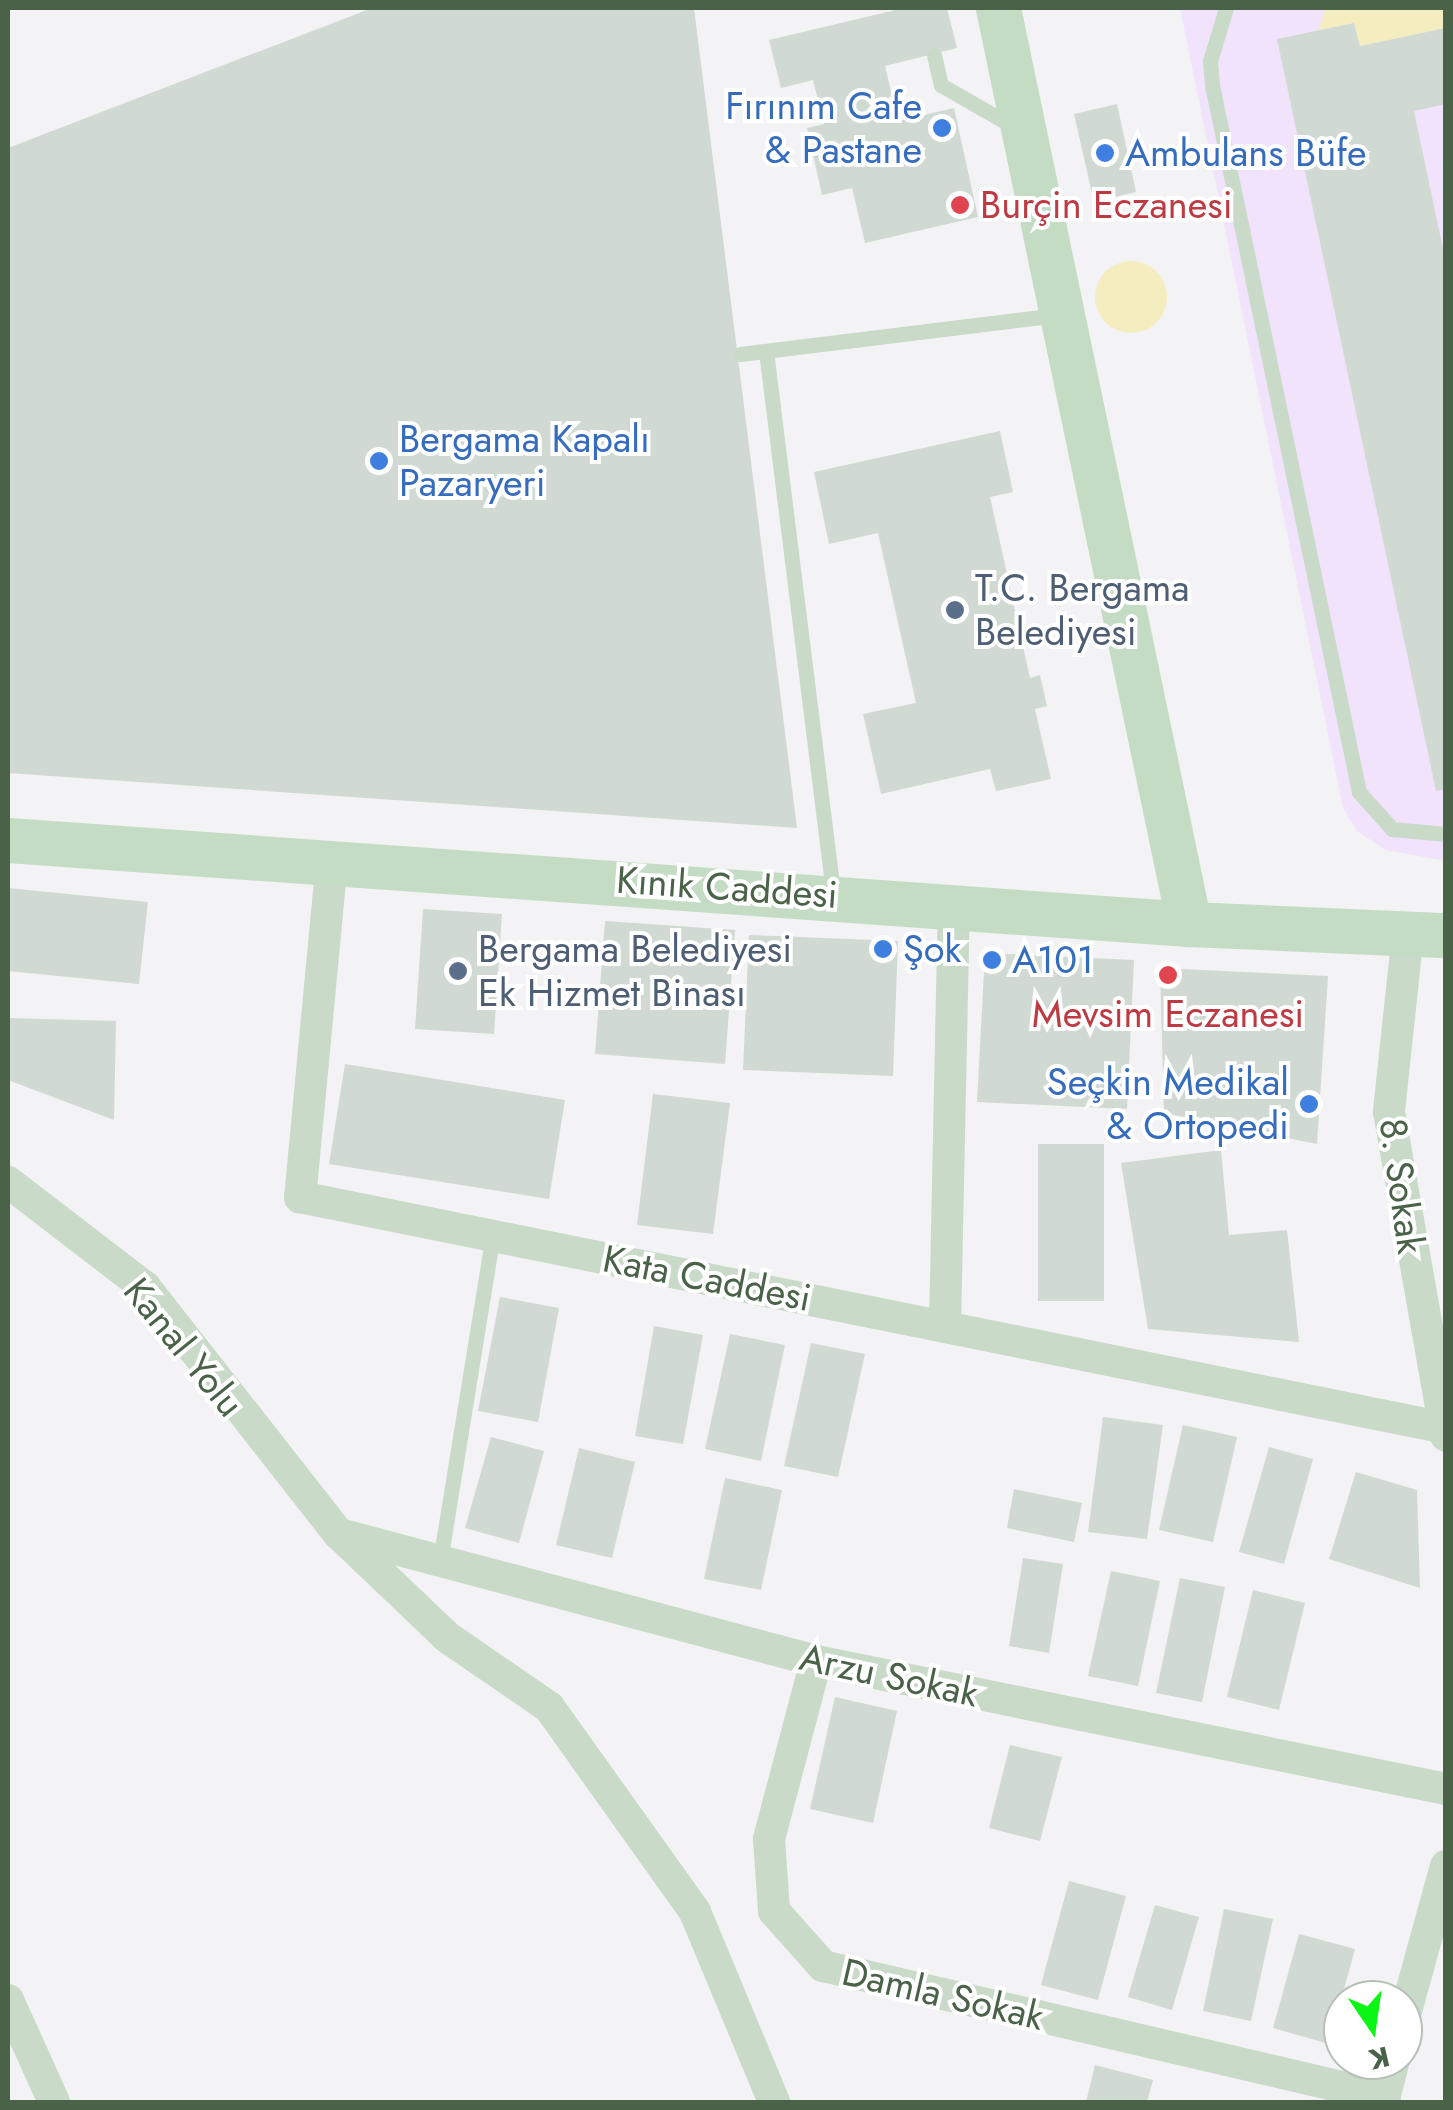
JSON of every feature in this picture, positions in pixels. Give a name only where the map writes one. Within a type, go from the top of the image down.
[{"type":"main road","points":[[998,8],[1189,924]]},
{"type":"main road","name":"Kınık Caddesi","points":[[8,840],[834,894],[1189,924],[1427,934]]},
{"type":"street","name":"Kata Caddesi","points":[[332,860],[300,1197],[1445,1428]]},
{"type":"street","points":[[945,1326],[954,903]]},
{"type":"street","name":"8. Sokak","points":[[1427,934],[1389,1112],[1446,1436]]},
{"type":"street","name":"Kanal Yolu","points":[[8,1182],[145,1287],[339,1534],[446,1637],[560,1721],[695,1912],[774,2102]]},
{"type":"street","name":"Arzu Sokak","points":[[339,1534],[816,1661],[1446,1788]]},
{"type":"street","name":"Damla Sokak","points":[[816,1661],[769,1839],[774,1911],[823,1966],[1384,2100]]},
{"type":"street","points":[[1421,1980],[1433,1953],[1446,1866]]},
{"type":"street","points":[[8,2000],[54,2102]]},
{"type":"lane","points":[[1226,8],[1210,62],[1212,85],[1359,792],[1392,828],[1446,834]]},
{"type":"lane","points":[[934,54],[940,85],[1025,133]]},
{"type":"lane","points":[[740,354],[1062,314]]},
{"type":"lane","points":[[766,350],[834,894]]},
{"type":"lane","points":[[440,1561],[494,1236]]},
{"type":"shaded area","points":[[1180,8],[1445,8],[1445,861],[1386,850],[1357,831],[1343,808]]},
{"type":"shaded area","points":[[1326,8],[1445,8],[1445,28],[1360,46],[1354,23],[1318,30]]},
{"type":"shaded area","points":[[1131,261],[1145,263],[1157,271],[1165,283],[1165,311],[1157,323],[1145,331],[1131,333],[1117,331],[1105,323],[1097,311],[1095,297],[1097,283],[1105,271],[1117,263]]},
{"type":"building","name":"Bergama Kapalı Pazaryeri","points":[[372,8],[694,8],[797,828],[8,773],[8,148]]},
{"type":"building","points":[[904,8],[947,8],[957,48],[885,66],[898,121],[954,108],[978,217],[865,243],[852,188],[822,195],[807,128],[824,124],[813,80],[781,88],[769,40]]},
{"type":"building","points":[[1354,23],[1360,46],[1446,28],[1446,104],[1414,111],[1446,263],[1446,789],[1436,791],[1277,39]]},
{"type":"building","name":"Ambulans Büfe","points":[[1117,104],[1136,192],[1094,202],[1074,114]]},
{"type":"building","name":"T.C. Bergama Belediyesi","points":[[1000,431],[1013,492],[990,497],[1030,678],[1040,675],[1047,706],[1035,709],[1051,779],[996,791],[990,769],[881,794],[863,714],[916,703],[878,533],[829,544],[814,472]]},
{"type":"building","points":[[8,888],[148,902],[139,984],[8,971]]},
{"type":"building","name":"Bergama Belediyesi Ek Hizmet Binası","points":[[423,909],[502,914],[494,1034],[415,1029]]},
{"type":"building","points":[[605,921],[735,930],[725,1064],[595,1054]]},
{"type":"building","points":[[749,935],[898,941],[893,1076],[743,1070]]},
{"type":"building","points":[[985,953],[1134,960],[1127,1109],[977,1102]]},
{"type":"building","points":[[1160,968],[1328,976],[1317,1144],[1164,1113]]},
{"type":"building","points":[[8,1018],[116,1021],[114,1120],[8,1080]]},
{"type":"building","points":[[345,1064],[565,1100],[549,1199],[329,1164]]},
{"type":"building","points":[[653,1094],[730,1103],[713,1234],[637,1225]]},
{"type":"building","points":[[1038,1144],[1104,1144],[1104,1301],[1038,1301]]},
{"type":"building","points":[[1221,1150],[1229,1235],[1287,1230],[1299,1342],[1148,1329],[1121,1163]]},
{"type":"building","points":[[500,1297],[559,1308],[538,1422],[478,1411]]},
{"type":"building","points":[[654,1326],[703,1335],[683,1444],[635,1436]]},
{"type":"building","points":[[730,1334],[785,1345],[761,1461],[705,1449]]},
{"type":"building","points":[[811,1343],[865,1354],[838,1477],[784,1466]]},
{"type":"building","points":[[1103,1417],[1163,1425],[1147,1539],[1088,1532]]},
{"type":"building","points":[[1183,1425],[1237,1437],[1213,1542],[1159,1530]]},
{"type":"building","points":[[491,1437],[544,1451],[519,1543],[465,1528]]},
{"type":"building","points":[[1269,1447],[1313,1459],[1284,1564],[1239,1552]]},
{"type":"building","points":[[579,1448],[635,1462],[612,1558],[556,1545]]},
{"type":"building","points":[[1356,1472],[1417,1490],[1420,1588],[1329,1559]]},
{"type":"building","points":[[725,1478],[782,1490],[761,1590],[704,1579]]},
{"type":"building","points":[[1014,1489],[1082,1503],[1074,1542],[1007,1528]]},
{"type":"building","points":[[1023,1558],[1063,1564],[1049,1653],[1009,1646]]},
{"type":"building","points":[[1111,1571],[1160,1581],[1138,1686],[1088,1676]]},
{"type":"building","points":[[1180,1578],[1225,1587],[1202,1702],[1156,1693]]},
{"type":"building","points":[[1253,1590],[1305,1603],[1279,1710],[1227,1697]]},
{"type":"building","points":[[835,1697],[897,1711],[873,1823],[810,1809]]},
{"type":"building","points":[[1010,1745],[1062,1757],[1040,1841],[989,1828]]},
{"type":"building","points":[[1069,1881],[1126,1896],[1098,2000],[1041,1985]]},
{"type":"building","points":[[1155,1905],[1199,1917],[1172,2010],[1128,1997]]},
{"type":"building","points":[[1224,1909],[1273,1919],[1251,2021],[1203,2011]]},
{"type":"building","points":[[1299,1934],[1355,1949],[1347,1980],[1323,1980],[1323,2042],[1273,2028]]},
{"type":"building","points":[[1095,2065],[1153,2080],[1147,2102],[1086,2102]]},
{"type":"place","name":"Fırınım Cafe & Pastane","points":[[942,128]]},
{"type":"place","name":"Ambulans Büfe","points":[[1105,153]]},
{"type":"place","name":"Burçin Eczanesi","points":[[960,205]]},
{"type":"place","name":"Bergama Kapalı Pazaryeri","points":[[379,461]]},
{"type":"place","name":"T.C. Bergama Belediyesi","points":[[955,610]]},
{"type":"place","name":"Şok","points":[[883,949]]},
{"type":"place","name":"A101","points":[[992,960]]},
{"type":"place","name":"Bergama Belediyesi Ek Hizmet Binası","points":[[458,971]]},
{"type":"place","name":"Mevsim Eczanesi","points":[[1168,975]]},
{"type":"place","name":"Seçkin Medikal & Ortopedi","points":[[1309,1104]]}]
